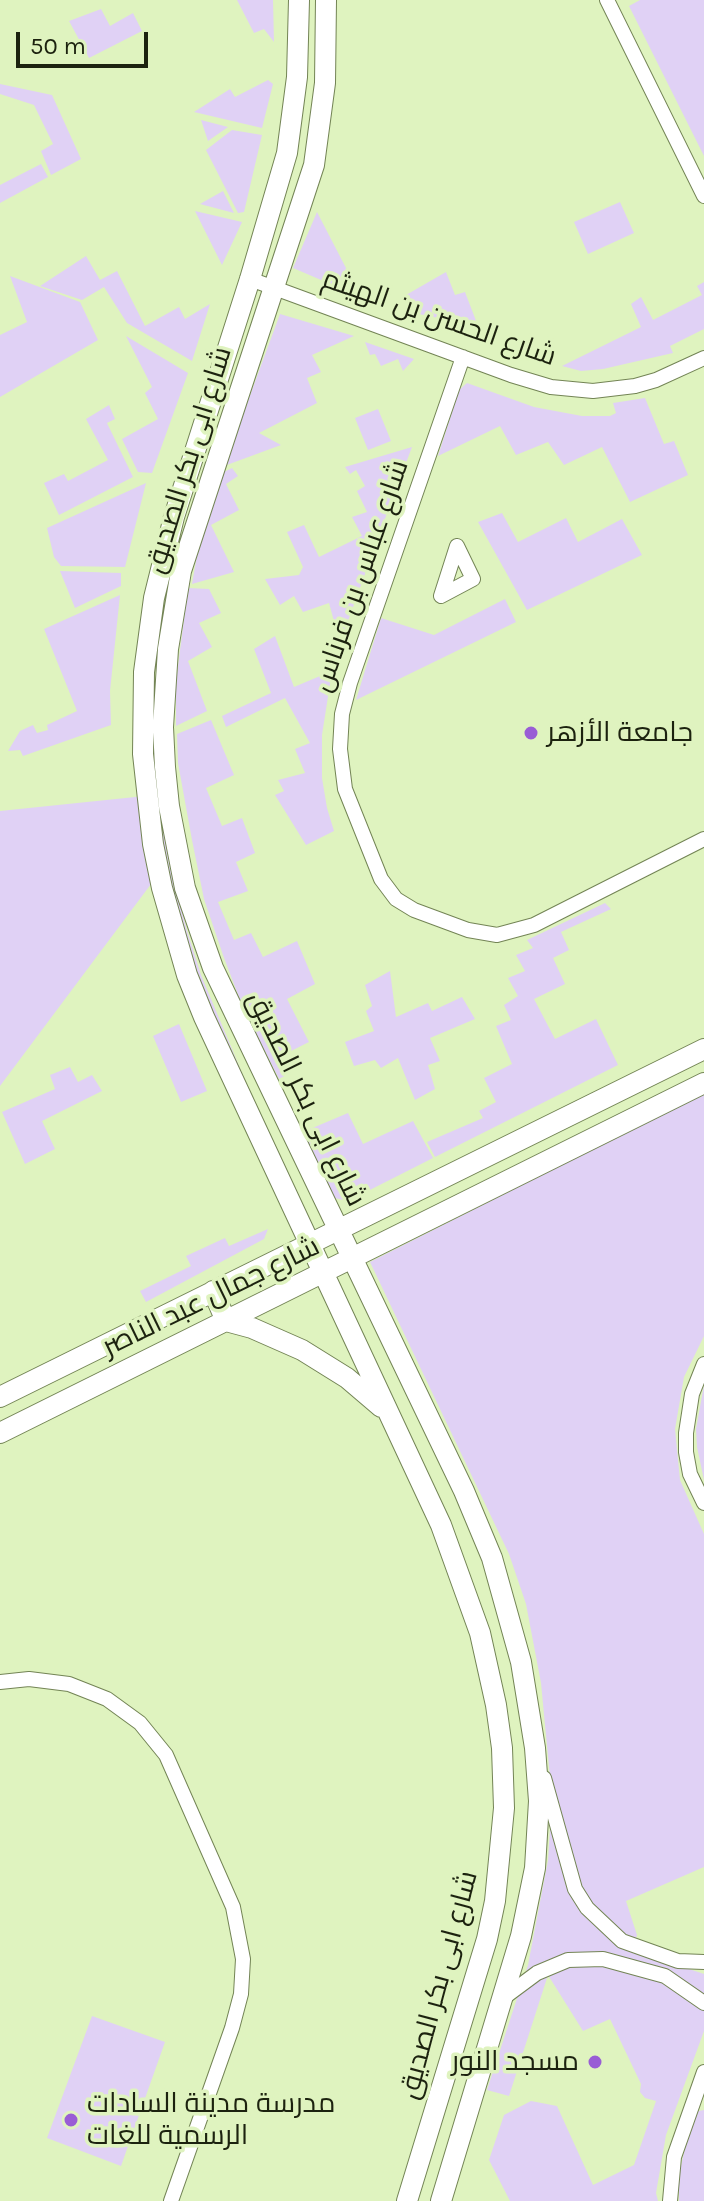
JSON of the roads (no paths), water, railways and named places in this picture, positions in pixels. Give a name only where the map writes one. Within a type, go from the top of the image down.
[{"type":"main road","name":"شارع ابى بكر الصديق","points":[[299,0],[297,77],[287,153],[162,559],[148,632],[142,727],[153,844],[174,932],[204,1017],[441,1525],[469,1598],[496,1705],[504,1775],[500,1871],[487,1939],[408,2196]]},
{"type":"main road","name":"شارع ابى بكر الصديق","points":[[326,0],[325,83],[314,165],[181,571],[168,649],[163,727],[169,806],[185,888],[198,929],[218,980],[464,1491],[492,1558],[521,1662],[535,1748],[539,1801],[535,1868],[521,1936],[441,2200]]},
{"type":"main road","name":"شارع جمال عبد الناصر","points":[[0,1397],[704,1049]]},
{"type":"main road","name":"شارع جمال عبد الناصر","points":[[0,1433],[704,1083]]},
{"type":"main road","points":[[275,1169],[302,1154]]},
{"type":"main road","points":[[213,1291],[226,1321],[278,1338],[325,1363],[388,1414]]},
{"type":"main road","points":[[408,2196],[441,2200]]},
{"type":"street","points":[[607,0],[704,196]]},
{"type":"street","name":"شارع الحسن بن الهيثم","points":[[250,279],[530,382],[572,390],[624,388],[656,380],[704,358]]},
{"type":"street","name":"شارع عباس بن فرناس","points":[[463,357],[342,714],[340,749],[345,789],[381,879],[396,899],[414,910],[468,930],[497,935],[523,930],[704,839]]},
{"type":"street","points":[[704,1364],[692,1394],[686,1433],[690,1474],[704,1503]]},
{"type":"street","points":[[0,1682],[29,1679],[69,1684],[107,1699],[140,1723],[166,1755],[233,1907],[243,1959],[238,2011],[171,2201]]},
{"type":"street","points":[[535,1748],[575,1889],[587,1908],[622,1941],[678,1961],[704,1962]]},
{"type":"street","points":[[502,2000],[537,1973],[568,1960],[603,1959],[665,1976],[704,2003]]},
{"type":"street","points":[[670,2201],[674,2157],[704,2072]]},
{"type":"place","name":"جامعة الأزهر","points":[[531,733]]},
{"type":"place","name":"مسجد النور","points":[[595,2062]]},
{"type":"place","name":"مدرسة مدينة السادات الرسمية للغات","points":[[71,2120]]}]
